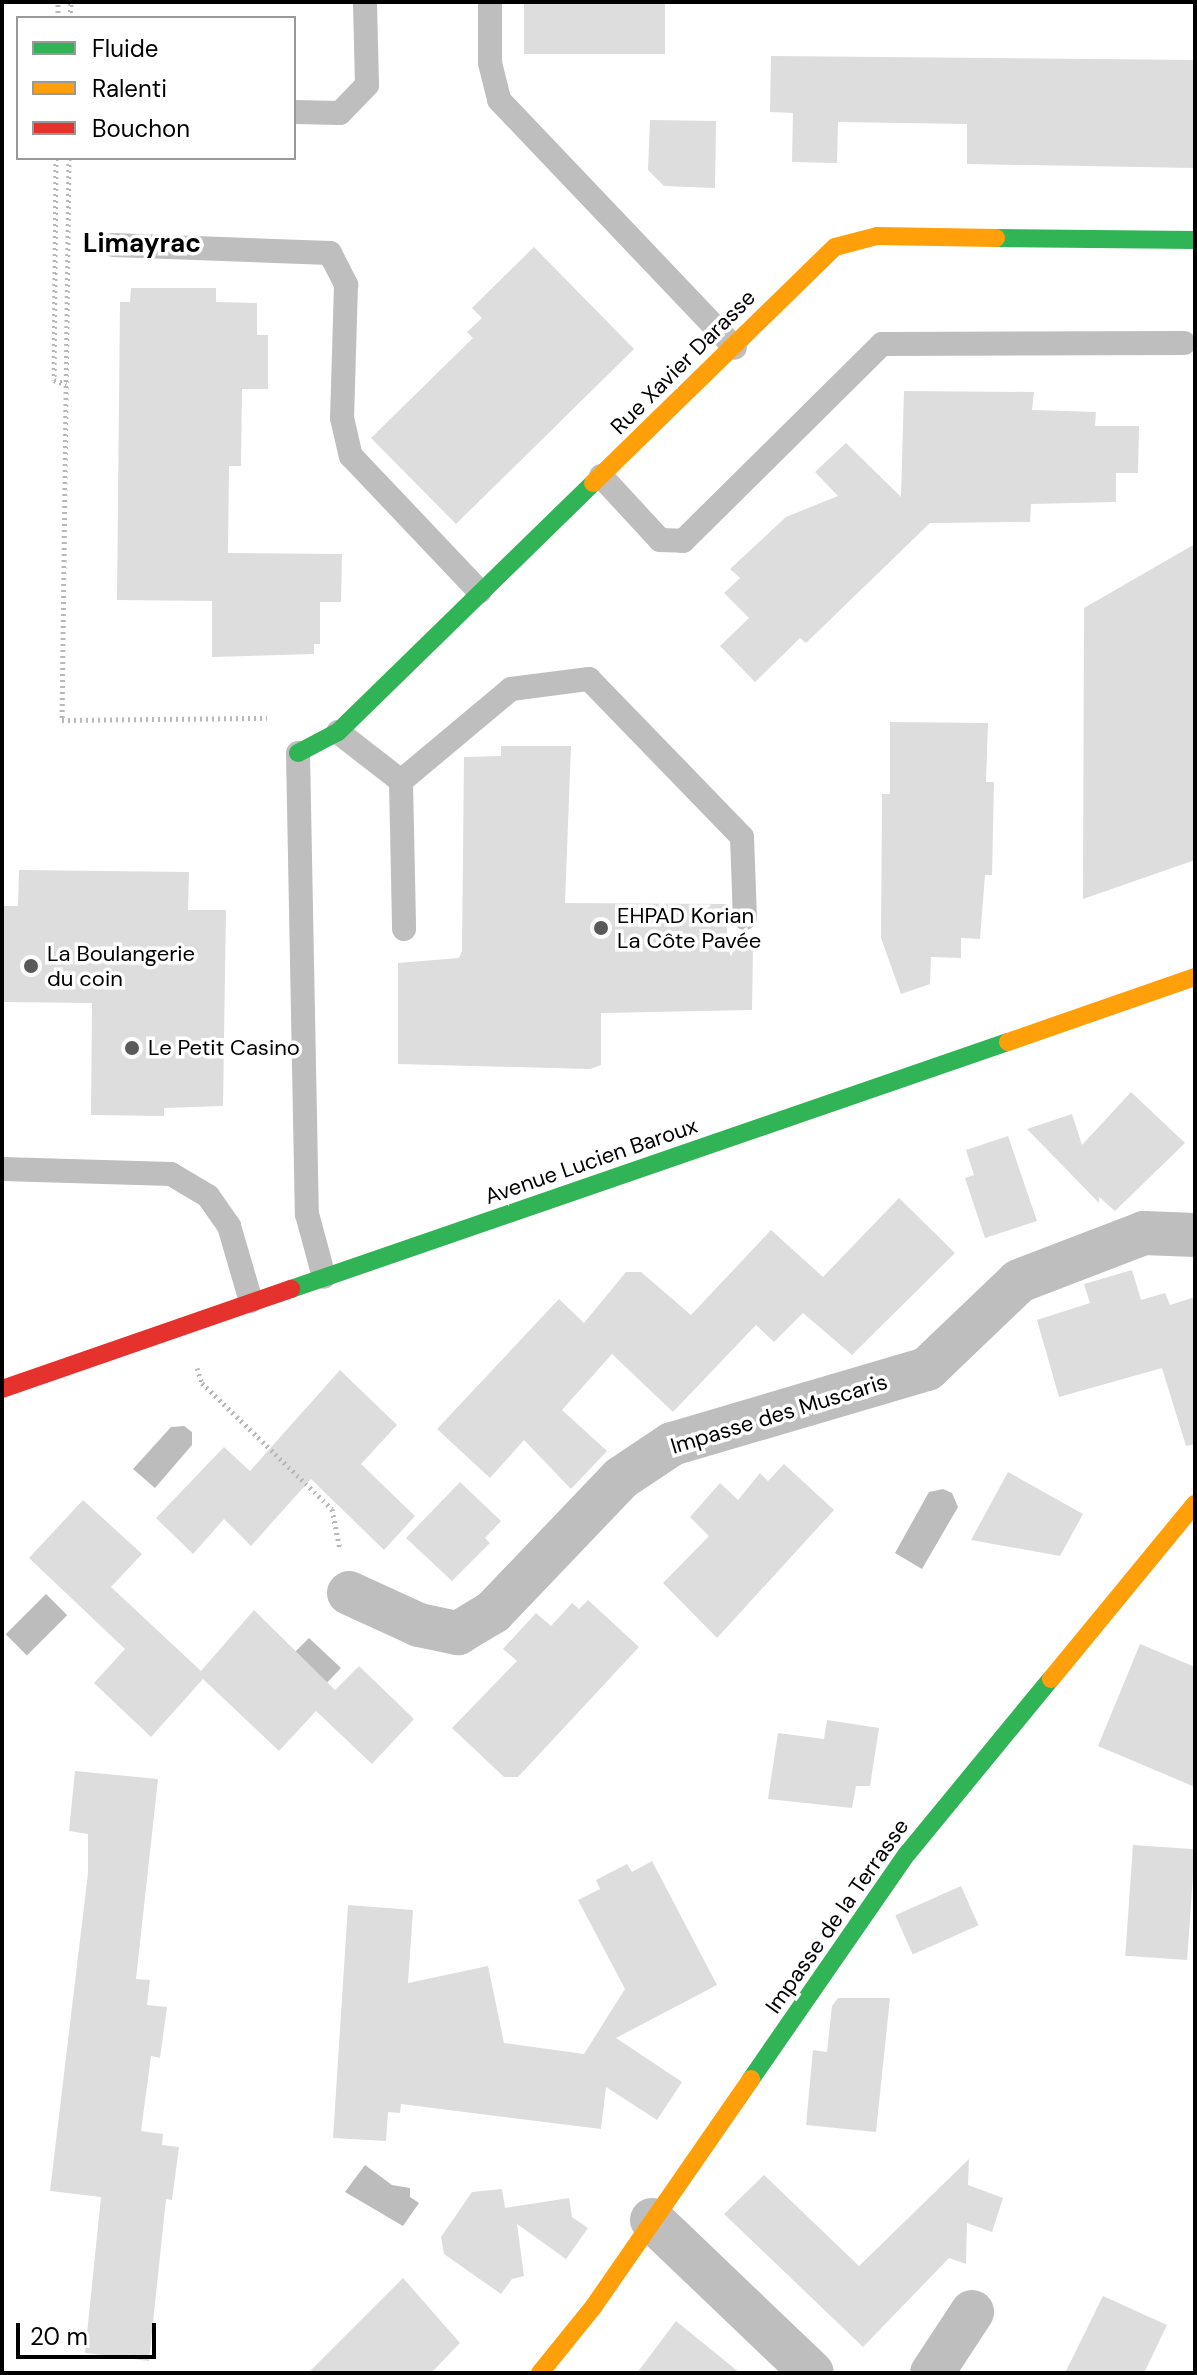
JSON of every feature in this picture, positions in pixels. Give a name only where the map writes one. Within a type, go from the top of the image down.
[{"type":"street","name":"Rue Xavier Darasse","points":[[298,753],[338,732],[735,348],[835,247],[877,236],[1195,240]]},
{"type":"street","name":"Avenue Lucien Baroux","points":[[2,1389],[1195,977]]},
{"type":"street","name":"Impasse des Muscaris","points":[[349,1593],[419,1625],[458,1633],[493,1612],[621,1478],[672,1444],[927,1369],[1019,1281],[1144,1233],[1195,1235]]},
{"type":"street","name":"Impasse de la Terrasse","points":[[540,2373],[594,2306],[907,1854],[1195,1504]]},
{"type":"street","points":[[652,2220],[812,2373]]},
{"type":"street","points":[[932,2373],[972,2312]]},
{"type":"lane","points":[[296,112],[340,113],[367,85],[365,2]]},
{"type":"lane","points":[[490,2],[490,63],[499,100],[735,348]]},
{"type":"lane","points":[[113,245],[330,253],[346,285],[342,418],[351,456],[480,592]]},
{"type":"lane","points":[[601,476],[660,540],[683,541],[882,344],[1184,343]]},
{"type":"lane","points":[[401,781],[511,689],[589,679],[742,837],[745,918]]},
{"type":"lane","points":[[338,732],[401,781]]},
{"type":"lane","points":[[298,753],[307,1214],[324,1277]]},
{"type":"lane","points":[[401,781],[404,929]]},
{"type":"lane","points":[[2,1169],[171,1174],[208,1196],[229,1226],[251,1301]]},
{"type":"path","points":[[56,160],[54,380],[66,384]]},
{"type":"path","points":[[69,160],[62,720],[283,718],[298,753]]},
{"type":"path","points":[[182,1326],[202,1383],[332,1509],[349,1593]]},
{"type":"shaded area","points":[[184,1426],[192,1432],[192,1445],[155,1488],[133,1469],[171,1427]]},
{"type":"shaded area","points":[[943,1489],[952,1493],[958,1507],[922,1569],[895,1553],[929,1492]]},
{"type":"shaded area","points":[[46,1594],[67,1615],[27,1656],[6,1634]]},
{"type":"shaded area","points":[[309,1638],[341,1668],[322,1688],[281,1666]]},
{"type":"shaded area","points":[[365,2165],[392,2185],[410,2188],[410,2197],[419,2203],[403,2226],[345,2192]]},
{"type":"building","points":[[524,2],[665,2],[665,54],[524,54]]},
{"type":"building","points":[[771,56],[1195,60],[1195,168],[967,164],[967,124],[838,122],[837,163],[792,162],[793,113],[770,112]]},
{"type":"building","points":[[650,120],[716,121],[715,188],[664,186],[648,170]]},
{"type":"building","points":[[534,247],[634,349],[456,524],[371,438],[473,338],[467,332],[482,318],[472,308]]},
{"type":"building","points":[[131,288],[216,288],[216,302],[257,303],[257,335],[268,335],[268,389],[242,389],[241,466],[229,466],[228,553],[342,554],[341,602],[320,602],[320,644],[314,644],[314,654],[212,657],[212,601],[117,600],[120,302],[130,302]]},
{"type":"building","points":[[904,391],[1034,392],[1032,410],[1096,412],[1095,426],[1139,426],[1138,473],[1116,473],[1116,502],[1031,504],[1030,522],[930,523],[806,643],[800,638],[755,682],[720,646],[749,618],[724,593],[740,578],[730,569],[786,517],[838,496],[815,472],[846,443],[901,497]]},
{"type":"building","points":[[1195,544],[1195,860],[1083,899],[1084,608]]},
{"type":"building","points":[[890,722],[988,723],[986,782],[994,782],[992,875],[985,875],[980,939],[961,938],[961,958],[931,957],[930,984],[901,994],[881,938],[882,794],[890,794]]},
{"type":"building","name":"EHPAD Korian La Côte Pavée","points":[[501,746],[571,746],[565,903],[727,904],[727,948],[753,948],[752,1010],[601,1013],[601,1065],[590,1069],[398,1064],[398,963],[459,958],[462,951],[464,757],[501,756]]},
{"type":"building","points":[[19,870],[189,872],[188,910],[226,910],[223,1106],[164,1108],[164,1116],[91,1115],[92,1003],[2,1002],[2,906],[18,906]]},
{"type":"building","points":[[1131,1092],[1185,1143],[1115,1211],[1099,1197],[1099,1203],[1027,1129],[1072,1114],[1082,1145]]},
{"type":"building","points":[[1008,1136],[1037,1221],[985,1238],[965,1178],[974,1175],[966,1150]]},
{"type":"building","points":[[899,1198],[955,1253],[852,1355],[803,1313],[774,1342],[756,1325],[673,1412],[612,1354],[562,1410],[607,1451],[571,1489],[524,1440],[490,1478],[437,1429],[559,1299],[584,1323],[626,1272],[641,1272],[691,1315],[771,1230],[823,1277]]},
{"type":"building","points":[[1132,1270],[1141,1300],[1165,1293],[1170,1305],[1195,1297],[1195,1444],[1186,1446],[1162,1368],[1059,1397],[1037,1320],[1090,1303],[1084,1284]]},
{"type":"building","points":[[340,1370],[397,1425],[361,1464],[415,1516],[384,1550],[311,1479],[251,1546],[224,1519],[193,1554],[156,1518],[224,1447],[250,1471]]},
{"type":"building","points":[[784,1464],[834,1510],[717,1638],[663,1583],[709,1536],[690,1517],[720,1483],[738,1500],[760,1473],[768,1481]]},
{"type":"building","points":[[1008,1472],[1083,1514],[1060,1556],[971,1540]]},
{"type":"building","points":[[460,1482],[501,1521],[485,1538],[490,1543],[452,1581],[406,1538]]},
{"type":"building","points":[[83,1500],[142,1554],[111,1587],[201,1671],[254,1610],[335,1690],[359,1666],[414,1719],[372,1764],[316,1711],[279,1751],[203,1679],[151,1737],[94,1683],[125,1649],[29,1558]]},
{"type":"building","points":[[588,1600],[639,1647],[518,1777],[504,1777],[452,1728],[517,1661],[503,1649],[536,1613],[551,1626],[572,1603],[579,1609]]},
{"type":"building","points":[[1140,1644],[1195,1667],[1195,1787],[1098,1746]]},
{"type":"building","points":[[827,1720],[879,1728],[870,1786],[856,1786],[852,1808],[768,1799],[778,1733],[824,1739]]},
{"type":"building","points":[[75,1771],[158,1779],[136,1979],[150,1980],[147,2005],[167,2007],[160,2058],[151,2056],[141,2131],[163,2134],[162,2145],[179,2147],[172,2200],[166,2199],[149,2361],[85,2353],[101,2197],[50,2191],[88,1873],[88,1834],[69,1831]]},
{"type":"building","points":[[1133,1845],[1195,1849],[1187,1960],[1125,1956]]},
{"type":"building","points":[[652,1861],[717,1985],[616,2038],[682,2082],[657,2120],[606,2087],[601,2129],[401,2104],[400,2113],[388,2112],[386,2141],[333,2138],[348,1905],[413,1910],[408,1983],[488,1966],[504,2043],[584,2054],[625,1989],[578,1900],[600,1889],[596,1880],[627,1864],[632,1872]]},
{"type":"building","points":[[961,1886],[978,1925],[913,1955],[895,1915]]},
{"type":"building","points":[[838,1998],[890,1998],[876,2132],[806,2125],[813,2050],[827,2052],[832,2006]]},
{"type":"building","points":[[969,2159],[968,2185],[1003,2198],[992,2232],[967,2223],[966,2264],[949,2258],[863,2347],[724,2214],[764,2175],[859,2266]]},
{"type":"building","points":[[502,2189],[505,2208],[569,2198],[572,2217],[588,2228],[566,2259],[517,2224],[524,2276],[512,2279],[501,2294],[444,2254],[441,2237],[472,2192]]},
{"type":"building","points":[[403,2278],[460,2343],[431,2373],[308,2373]]},
{"type":"building","points":[[1103,2296],[1167,2325],[1144,2373],[1065,2373]]},
{"type":"building","points":[[676,2321],[740,2373],[637,2373]]},
{"type":"traffic: fast","points":[[996,238],[1195,240]]},
{"type":"traffic: fast","points":[[298,753],[338,732],[593,483]]},
{"type":"traffic: fast","points":[[291,1289],[1008,1042]]},
{"type":"traffic: fast","points":[[751,2079],[907,1854],[1051,1679]]},
{"type":"traffic: slow","points":[[593,483],[835,247],[877,236],[996,238]]},
{"type":"traffic: slow","points":[[1008,1042],[1195,977]]},
{"type":"traffic: slow","points":[[1051,1679],[1195,1504]]},
{"type":"traffic: slow","points":[[540,2373],[594,2306],[751,2079]]},
{"type":"traffic: jam","points":[[2,1389],[291,1289]]},
{"type":"place","name":"EHPAD Korian La Côte Pavée","points":[[601,928]]},
{"type":"place","name":"La Boulangerie du coin","points":[[31,966]]},
{"type":"place","name":"Le Petit Casino","points":[[132,1048]]},
{"type":"district","name":"Limayrac","points":[[142,244]]}]
